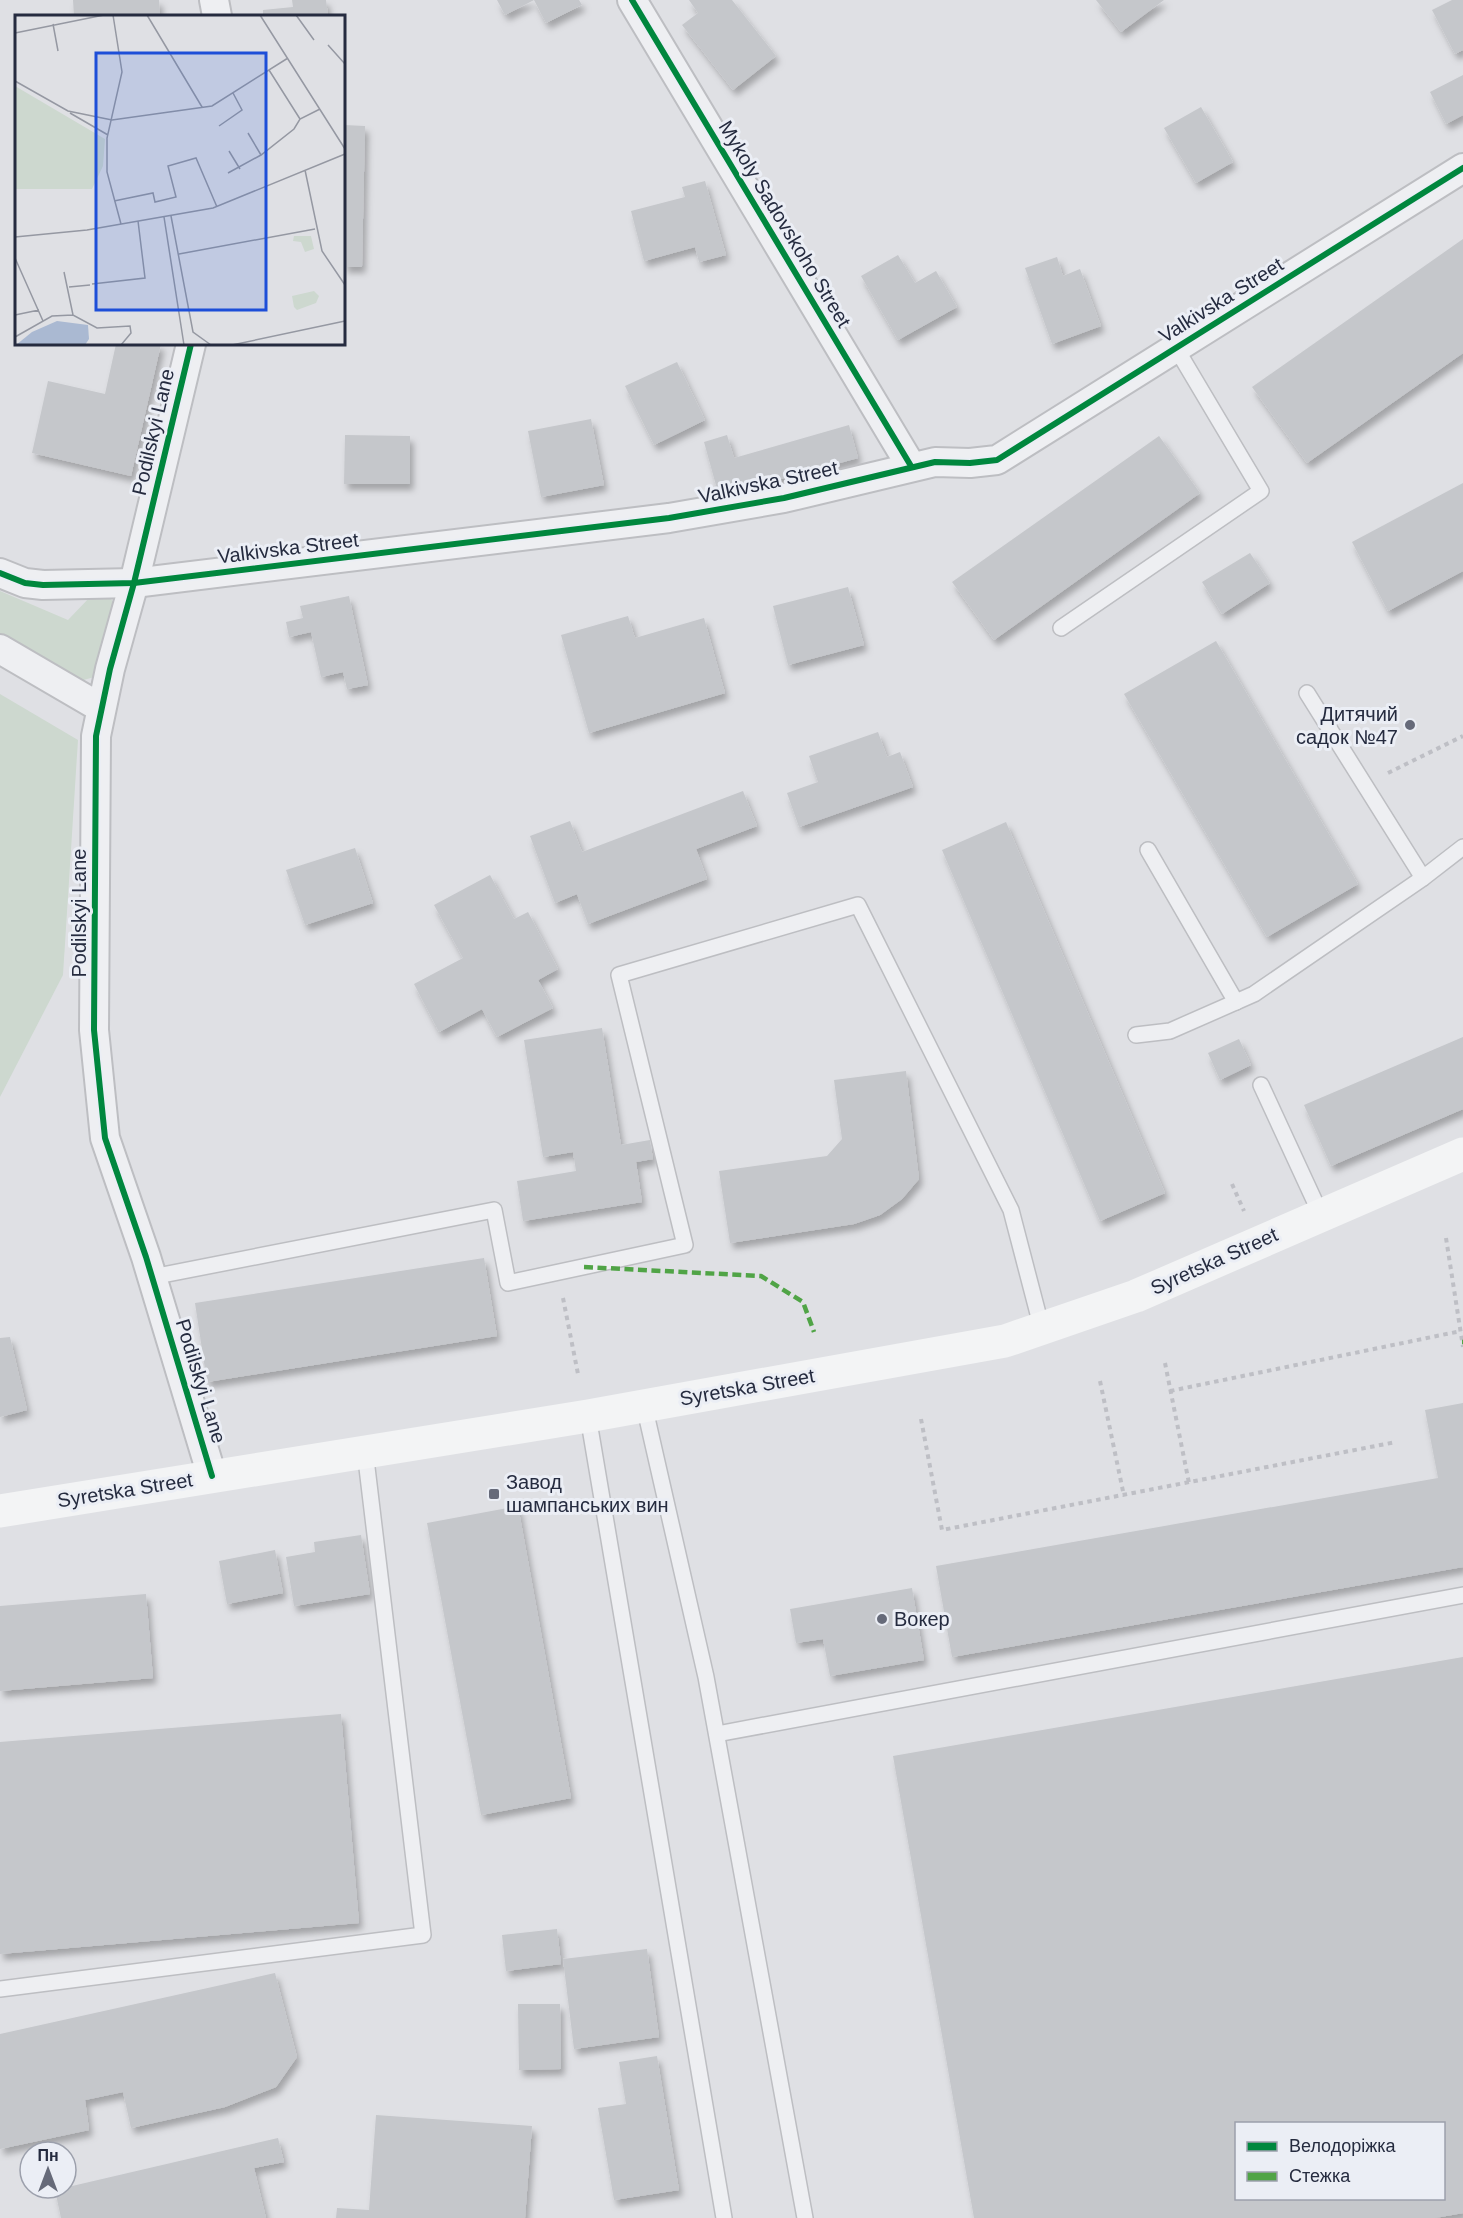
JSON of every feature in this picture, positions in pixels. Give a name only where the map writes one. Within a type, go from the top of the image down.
[{"type":"main road","name":"Syretska Street","points":[[0,1511],[588,1416],[1005,1341],[1136,1296],[1463,1154]]},
{"type":"street","points":[[214,0],[217,15]]},
{"type":"street","name":"Mykoly Sadovskoho Street","points":[[632,0],[910,466]]},
{"type":"street","name":"Valkivska Street","points":[[0,573],[25,583],[43,585],[134,584],[669,518],[784,498],[910,466],[935,462],[970,463],[997,460],[1463,168]]},
{"type":"street","name":"Podilskyi Lane","points":[[191,345],[96,736],[94,1030],[105,1138],[152,1277],[212,1476]]},
{"type":"street","points":[[0,649],[101,708]]},
{"type":"lane","points":[[1060,628],[1261,491],[1176,348]]},
{"type":"lane","points":[[1307,693],[1423,878]]},
{"type":"lane","points":[[1136,1035],[1170,1031],[1254,994],[1423,878],[1463,847]]},
{"type":"lane","points":[[1148,850],[1236,1002]]},
{"type":"lane","points":[[152,1277],[494,1210],[508,1282],[685,1245],[619,975],[858,905],[1011,1210],[1042,1329]]},
{"type":"lane","points":[[1261,1085],[1321,1215]]},
{"type":"lane","points":[[644,1405],[706,1677],[805,2218]]},
{"type":"lane","points":[[588,1416],[724,2218]]},
{"type":"lane","points":[[0,1989],[423,1935],[365,1451]]},
{"type":"lane","points":[[717,1734],[1463,1595]]},
{"type":"path","points":[[1365,784],[1463,736]]},
{"type":"path","points":[[1232,1184],[1245,1212]]},
{"type":"path","points":[[1446,1238],[1463,1347]]},
{"type":"path","points":[[558,1272],[578,1374]]},
{"type":"path","points":[[1170,1391],[1461,1331]]},
{"type":"path","points":[[1165,1363],[1189,1483]]},
{"type":"path","points":[[1100,1381],[1124,1496]]},
{"type":"path","points":[[921,1419],[942,1530],[1396,1442]]},
{"type":"shaded area","points":[[0,591],[68,620],[92,595],[111,599],[121,613],[98,676],[80,681],[0,634]]},
{"type":"shaded area","points":[[0,694],[78,740],[63,975],[0,1097]]},
{"type":"building","points":[[73,0],[159,0],[160,15],[74,15]]},
{"type":"building","points":[[292,0],[326,0],[328,15],[263,15],[263,10],[293,7]]},
{"type":"building","points":[[497,0],[534,0],[505,15]]},
{"type":"building","points":[[534,0],[579,0],[582,5],[546,23]]},
{"type":"building","points":[[689,0],[732,0],[776,56],[733,90],[682,25],[698,13]]},
{"type":"building","points":[[1096,0],[1164,0],[1121,32]]},
{"type":"building","points":[[1452,0],[1463,0],[1463,50],[1455,54],[1432,10]]},
{"type":"building","points":[[1463,75],[1463,115],[1446,124],[1430,92]]},
{"type":"building","points":[[1201,107],[1233,162],[1196,183],[1164,128]]},
{"type":"building","points":[[345,125],[365,126],[362,267],[345,267]]},
{"type":"building","points":[[705,181],[726,255],[699,262],[695,247],[644,261],[631,211],[685,197],[682,187]]},
{"type":"building","points":[[1463,239],[1463,353],[1307,463],[1252,387]]},
{"type":"building","points":[[898,255],[915,283],[936,271],[957,307],[898,340],[861,276]]},
{"type":"building","points":[[1057,257],[1063,276],[1080,269],[1101,326],[1052,344],[1025,268]]},
{"type":"building","points":[[116,345],[161,345],[131,476],[32,453],[48,381],[105,394]]},
{"type":"building","points":[[677,362],[705,420],[654,445],[625,386]]},
{"type":"building","points":[[591,419],[604,485],[541,497],[528,431]]},
{"type":"building","points":[[849,425],[858,458],[719,496],[704,442],[727,435],[734,458]]},
{"type":"building","points":[[345,435],[410,436],[410,484],[344,484]]},
{"type":"building","points":[[1159,436],[1200,493],[994,640],[952,582]]},
{"type":"building","points":[[1463,483],[1463,571],[1388,611],[1352,542]]},
{"type":"building","points":[[1250,553],[1270,583],[1222,614],[1202,582]]},
{"type":"building","points":[[848,587],[864,645],[788,665],[773,606]]},
{"type":"building","points":[[349,596],[368,685],[347,689],[343,672],[321,677],[311,632],[289,637],[286,622],[303,618],[300,606]]},
{"type":"building","points":[[628,616],[635,638],[704,618],[725,693],[589,733],[561,635]]},
{"type":"building","points":[[1216,641],[1358,884],[1267,937],[1124,694]]},
{"type":"building","points":[[878,732],[887,757],[900,752],[913,787],[799,827],[787,793],[818,782],[809,756]]},
{"type":"building","points":[[743,791],[757,826],[696,849],[707,879],[588,924],[577,894],[555,903],[530,836],[570,821],[582,852]]},
{"type":"building","points":[[1006,822],[1165,1193],[1100,1221],[942,850]]},
{"type":"building","points":[[355,848],[373,903],[305,925],[286,870]]},
{"type":"building","points":[[490,875],[514,919],[528,912],[558,969],[538,980],[553,1008],[497,1037],[482,1009],[439,1032],[414,984],[463,958],[434,905]]},
{"type":"building","points":[[602,1028],[621,1145],[650,1140],[653,1159],[636,1162],[642,1202],[523,1221],[517,1181],[576,1171],[573,1152],[543,1157],[524,1040]]},
{"type":"building","points":[[1463,1037],[1463,1109],[1331,1166],[1304,1105]]},
{"type":"building","points":[[1239,1039],[1251,1065],[1220,1080],[1208,1053]]},
{"type":"building","points":[[906,1071],[919,1179],[902,1199],[880,1215],[854,1224],[730,1243],[719,1171],[827,1156],[842,1139],[834,1080]]},
{"type":"building","points":[[484,1258],[497,1336],[207,1382],[195,1303]]},
{"type":"building","points":[[10,1337],[27,1410],[0,1417],[0,1338]]},
{"type":"building","points":[[1463,1403],[1463,1567],[952,1657],[936,1566],[1438,1478],[1425,1410]]},
{"type":"building","points":[[518,1506],[571,1798],[481,1815],[427,1523]]},
{"type":"building","points":[[361,1535],[370,1594],[294,1606],[286,1557],[315,1552],[314,1542]]},
{"type":"building","points":[[275,1550],[283,1593],[227,1604],[219,1561]]},
{"type":"building","points":[[912,1588],[924,1660],[830,1676],[823,1639],[796,1643],[790,1609]]},
{"type":"building","points":[[146,1594],[153,1678],[0,1691],[0,1606]]},
{"type":"building","points":[[1463,1657],[1463,2213],[1435,2218],[974,2218],[893,1756]]},
{"type":"building","points":[[341,1714],[359,1923],[0,1954],[0,1742]]},
{"type":"building","points":[[557,1929],[561,1964],[506,1971],[502,1935]]},
{"type":"building","points":[[647,1949],[659,2037],[574,2049],[563,1959]]},
{"type":"building","points":[[275,1973],[297,2057],[276,2087],[225,2107],[131,2128],[123,2092],[85,2100],[89,2130],[42,2140],[18,2140],[18,2145],[0,2149],[0,2034]]},
{"type":"building","points":[[518,2004],[560,2004],[561,2069],[519,2070]]},
{"type":"building","points":[[657,2056],[679,2190],[614,2200],[598,2108],[626,2104],[619,2062]]},
{"type":"building","points":[[376,2115],[532,2126],[525,2218],[336,2218],[337,2208],[369,2210]]},
{"type":"building","points":[[278,2138],[284,2162],[254,2168],[266,2218],[61,2218],[57,2200],[78,2200],[78,2185]]},
{"type":"marked path","points":[[584,1267],[761,1276],[803,1302],[814,1332]]},
{"type":"cycle path","points":[[632,0],[911,466]]},
{"type":"cycle path","points":[[0,573],[25,583],[43,585],[134,583],[669,518],[784,498],[935,462],[970,463],[997,460],[1463,168]]},
{"type":"cycle path","points":[[191,345],[134,583],[110,669],[96,736],[94,1030],[105,1138],[146,1257],[212,1476]]},
{"type":"place","name":"Дитячий садок №47","points":[[1410,725]]},
{"type":"place","name":"Завод шампанських вин","points":[[494,1494]]},
{"type":"place","name":"Вокер","points":[[882,1619]]}]
